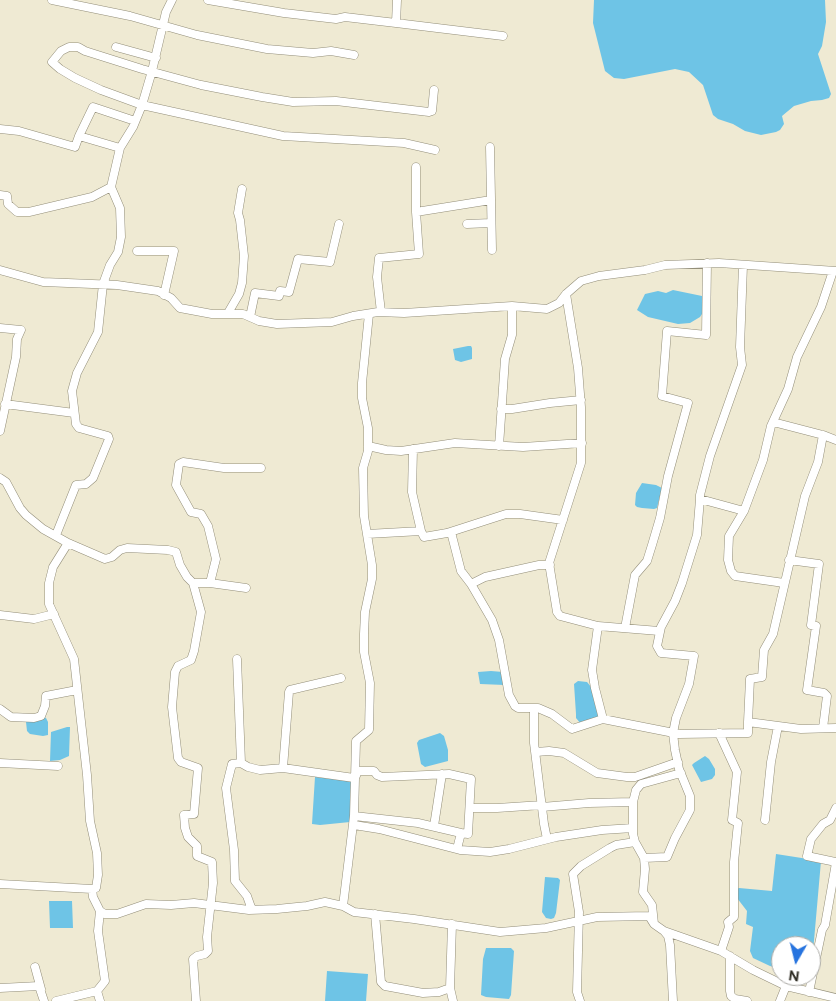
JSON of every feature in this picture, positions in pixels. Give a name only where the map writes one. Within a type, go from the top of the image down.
[{"type":"street","points":[[52,0],[130,16],[197,35],[267,49],[294,53],[314,53],[331,50],[354,55]]},
{"type":"street","points":[[56,535],[76,485],[86,484],[93,478],[109,439],[108,436],[78,428],[74,413],[72,391],[76,373],[98,332],[103,284],[118,252],[121,238],[120,208],[111,187],[120,148],[135,122],[142,105],[156,58],[166,12],[172,0]]},
{"type":"street","points":[[208,0],[224,4],[318,17],[336,19],[345,17],[396,22],[503,36]]},
{"type":"street","points":[[396,22],[397,0]]},
{"type":"street","points":[[434,90],[432,110],[429,112],[336,101],[292,102],[201,85],[85,51],[78,47],[69,47],[61,51],[52,62],[75,78],[142,105],[283,136],[404,144],[435,150]]},
{"type":"street","points":[[116,47],[156,58]]},
{"type":"street","points":[[0,129],[19,132],[75,147],[93,107],[135,122]]},
{"type":"street","points":[[79,136],[120,148]]},
{"type":"street","points":[[490,147],[492,250]]},
{"type":"street","points":[[380,312],[377,277],[379,258],[419,254],[416,212],[416,167]]},
{"type":"street","points":[[0,195],[7,196],[8,204],[17,212],[29,212],[92,197],[111,187]]},
{"type":"street","points":[[228,313],[239,294],[242,283],[244,256],[238,213],[242,189]]},
{"type":"street","points":[[416,212],[491,200]]},
{"type":"street","points":[[467,224],[490,222]]},
{"type":"street","points":[[250,317],[255,293],[279,296],[280,291],[289,292],[298,259],[330,262],[339,224]]},
{"type":"street","points":[[137,251],[174,250],[164,295]]},
{"type":"street","points":[[0,270],[43,282],[103,284],[158,291],[171,298],[180,308],[212,314],[243,314],[259,321],[277,324],[332,322],[380,312],[404,313],[512,306],[547,309],[559,303],[581,281],[599,276],[645,270],[665,265],[708,263],[835,271],[797,357],[788,388],[772,422],[762,460],[744,512],[730,536],[728,560],[731,571],[735,576],[784,582]]},
{"type":"street","points":[[625,628],[635,575],[647,561],[652,545],[688,403],[662,396],[667,331],[706,335],[708,263]]},
{"type":"street","points":[[644,858],[667,857],[690,810],[690,796],[674,750],[674,733],[676,718],[689,684],[694,656],[661,654],[657,646],[659,631],[676,602],[697,535],[700,495],[710,456],[742,365],[740,347],[743,265]]},
{"type":"street","points":[[566,294],[578,368],[582,443],[581,462],[553,547],[550,565],[557,612],[560,616],[598,626],[659,631]]},
{"type":"street","points":[[499,446],[505,359],[512,335],[512,306]]},
{"type":"street","points":[[343,906],[354,825],[356,741],[369,730],[370,683],[364,652],[364,634],[365,612],[372,579],[372,565],[364,516],[363,468],[368,446],[368,428],[362,398],[362,383],[369,314]]},
{"type":"street","points":[[0,328],[21,330],[0,431]]},
{"type":"street","points":[[501,409],[581,400]]},
{"type":"street","points":[[5,404],[74,413]]},
{"type":"street","points":[[772,422],[823,434],[836,440]]},
{"type":"street","points":[[451,532],[459,566],[492,620],[499,640],[509,695],[515,706],[518,708],[538,708],[552,714],[572,728],[604,719],[674,733],[748,733],[750,679],[762,677],[764,650],[773,634],[805,496],[818,462],[823,434]]},
{"type":"street","points":[[368,446],[402,451],[455,444],[534,447],[582,443]]},
{"type":"street","points":[[413,449],[412,492],[424,537],[451,532],[506,514],[563,520]]},
{"type":"street","points":[[210,583],[216,559],[208,526],[201,514],[191,512],[176,485],[180,464],[183,462],[224,468],[261,468]]},
{"type":"street","points":[[0,478],[6,482],[26,516],[43,529],[105,559],[127,548],[176,552],[180,565],[193,583],[201,612],[191,660],[178,666],[175,672],[172,707],[178,758],[181,762],[198,768],[194,814],[184,815],[185,828],[188,837],[197,846],[197,856],[212,862],[213,883],[207,938],[208,951],[193,959],[196,1001]]},
{"type":"street","points":[[700,499],[744,512]]},
{"type":"street","points":[[367,534],[422,531]]},
{"type":"street","points":[[0,884],[96,888],[98,875],[96,853],[90,821],[87,775],[74,659],[49,604],[49,584],[53,567],[68,542]]},
{"type":"street","points":[[789,560],[819,564],[811,625],[816,626],[807,690],[824,693],[826,696],[822,728]]},
{"type":"street","points":[[471,584],[485,578],[550,565]]},
{"type":"street","points":[[193,583],[210,583],[246,588]]},
{"type":"street","points":[[0,615],[34,619],[54,614]]},
{"type":"street","points":[[598,626],[592,670],[604,719]]},
{"type":"street","points":[[237,659],[242,763]]},
{"type":"street","points":[[283,768],[288,692],[342,678]]},
{"type":"street","points":[[0,709],[11,717],[34,718],[41,716],[46,696],[77,690]]},
{"type":"street","points":[[534,708],[536,752],[548,840]]},
{"type":"street","points":[[748,722],[801,729],[836,728]]},
{"type":"street","points":[[765,820],[771,762],[778,726]]},
{"type":"street","points":[[719,733],[737,772],[732,820],[738,822],[734,862],[734,917],[728,922],[729,927],[721,951]]},
{"type":"street","points":[[536,752],[564,753],[597,773],[628,777],[649,773],[678,762]]},
{"type":"street","points":[[0,763],[58,766]]},
{"type":"street","points":[[252,910],[248,896],[235,882],[234,850],[226,788],[232,764],[242,763],[248,767],[260,770],[283,768],[354,780]]},
{"type":"street","points":[[354,780],[358,771],[374,771],[382,777],[449,774],[471,779],[468,834],[418,823],[354,816]]},
{"type":"street","points":[[654,924],[652,905],[643,892],[644,858],[635,842],[633,802],[636,790],[641,784],[681,773]]},
{"type":"street","points":[[434,826],[442,774]]},
{"type":"street","points":[[470,808],[633,802]]},
{"type":"street","points":[[809,992],[822,930],[825,925],[836,862],[807,856],[811,839],[823,824],[830,820],[836,808]]},
{"type":"street","points":[[354,825],[379,829],[457,849],[490,852],[509,850],[548,840],[602,830],[633,828]]},
{"type":"street","points":[[457,849],[461,833]]},
{"type":"street","points":[[580,1001],[577,992],[579,921],[574,872],[616,845],[635,842]]},
{"type":"street","points":[[56,1001],[96,991],[105,980],[98,930],[100,911],[93,897],[92,889]]},
{"type":"street","points":[[100,911],[105,914],[117,914],[146,904],[171,905],[194,903],[252,910],[307,906],[325,902],[343,906],[354,912],[500,932],[546,928],[598,916],[649,916],[654,924],[664,931],[721,951],[771,979]]},
{"type":"street","points":[[375,914],[380,982],[385,986],[422,993],[440,992],[450,988]]},
{"type":"street","points":[[452,924],[450,988],[453,1001]]},
{"type":"street","points":[[664,931],[668,936],[670,945],[673,1001]]},
{"type":"street","points":[[730,956],[731,996],[735,999],[747,1001]]},
{"type":"street","points":[[35,967],[44,1001]]},
{"type":"street","points":[[0,988],[39,986],[44,1001]]},
{"type":"street","points":[[780,1001],[786,986],[836,998]]},
{"type":"street","points":[[96,991],[100,1001]]},
{"type":"water","points":[[594,0],[825,0],[826,22],[822,46],[818,54],[831,94],[829,98],[794,106],[782,116],[784,124],[776,132],[761,135],[745,131],[713,115],[703,85],[689,72],[675,69],[624,79],[614,78],[605,71],[593,23]]},
{"type":"water","points":[[673,290],[702,296],[704,311],[700,317],[690,323],[678,324],[648,317],[637,310],[645,294],[658,291],[666,293]]},
{"type":"water","points":[[468,346],[472,348],[472,359],[461,362],[455,360],[453,349]]},
{"type":"water","points":[[642,483],[662,488],[657,508],[642,508],[635,505],[636,493]]},
{"type":"water","points":[[478,672],[503,672],[505,685],[480,684]]},
{"type":"water","points":[[578,681],[587,682],[592,688],[600,716],[581,724],[576,718],[574,684]]},
{"type":"water","points":[[42,716],[48,722],[48,735],[30,734],[27,731],[26,722]]},
{"type":"water","points":[[70,727],[69,756],[60,760],[50,761],[51,732]]},
{"type":"water","points":[[440,733],[444,736],[448,750],[448,761],[425,767],[421,764],[417,743],[419,740]]},
{"type":"water","points":[[705,756],[715,769],[715,775],[712,779],[701,782],[692,765]]},
{"type":"water","points":[[315,777],[352,781],[350,822],[312,824]]},
{"type":"water","points":[[776,854],[821,861],[814,936],[771,936],[771,966],[753,958],[750,951],[753,927],[746,924],[747,911],[737,898],[737,889],[772,891]]},
{"type":"water","points":[[545,877],[558,878],[560,880],[556,913],[554,918],[551,919],[546,918],[542,912]]},
{"type":"water","points":[[49,901],[72,901],[73,928],[50,928]]},
{"type":"water","points":[[486,948],[511,948],[514,951],[511,995],[509,999],[481,995],[483,959]]},
{"type":"water","points":[[327,971],[368,974],[366,1001],[325,1001]]}]
